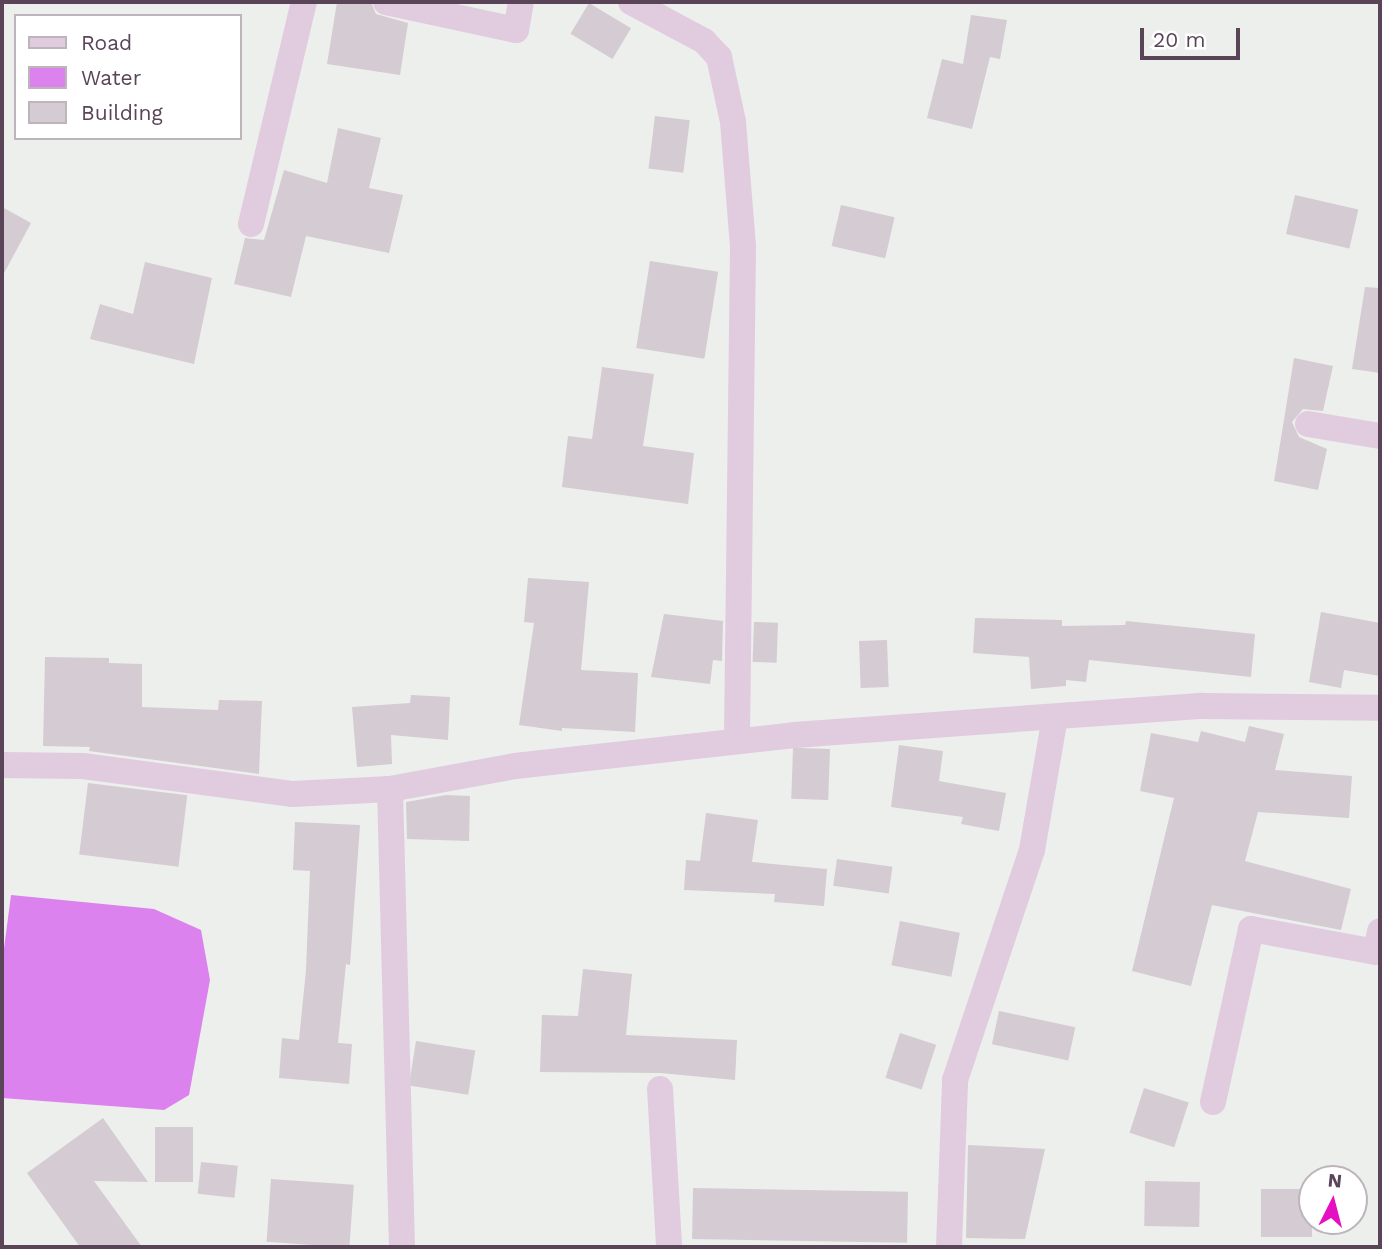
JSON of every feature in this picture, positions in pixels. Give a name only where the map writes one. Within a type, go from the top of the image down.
[{"type":"street","points":[[251,224],[304,2]]},
{"type":"street","points":[[386,2],[516,30],[522,2]]},
{"type":"street","points":[[631,2],[704,41],[719,57],[733,122],[743,247],[737,741]]},
{"type":"street","points":[[1308,424],[1380,436]]},
{"type":"street","points":[[2,765],[83,766],[293,794],[390,789],[515,766],[737,741],[1203,706],[1380,708]]},
{"type":"street","points":[[950,1247],[955,1080],[1032,850],[1055,717]]},
{"type":"street","points":[[390,789],[402,1247]]},
{"type":"street","points":[[1213,1102],[1251,929],[1376,952],[1380,931]]},
{"type":"street","points":[[660,1089],[669,1247]]},
{"type":"water","points":[[11,895],[154,909],[201,930],[210,980],[189,1095],[164,1110],[2,1098],[2,964]]},
{"type":"building","points":[[337,2],[371,2],[376,14],[408,23],[400,75],[327,64]]},
{"type":"building","points":[[589,3],[631,28],[612,59],[570,34]]},
{"type":"building","points":[[971,15],[1007,20],[1000,59],[990,57],[972,129],[927,118],[942,59],[963,64]]},
{"type":"building","points":[[655,116],[690,120],[683,173],[649,169]]},
{"type":"building","points":[[338,128],[381,138],[369,188],[403,195],[389,253],[306,236],[291,297],[234,284],[245,238],[264,240],[284,170],[327,183]]},
{"type":"building","points":[[1295,195],[1358,210],[1349,249],[1286,234]]},
{"type":"building","points":[[841,205],[895,217],[885,258],[832,246]]},
{"type":"building","points":[[2,207],[31,223],[2,277]]},
{"type":"building","points":[[650,261],[718,272],[704,359],[636,348]]},
{"type":"building","points":[[145,262],[212,278],[194,364],[90,339],[100,304],[133,314]]},
{"type":"building","points":[[1365,287],[1380,288],[1380,373],[1352,369]]},
{"type":"building","points":[[1294,358],[1333,366],[1323,411],[1303,409],[1292,422],[1299,437],[1327,449],[1318,490],[1274,481]]},
{"type":"building","points":[[602,367],[654,374],[643,446],[694,453],[688,504],[562,487],[568,436],[592,439]]},
{"type":"building","points":[[528,578],[589,582],[581,670],[638,673],[635,732],[562,728],[562,731],[519,725],[534,623],[524,622]]},
{"type":"building","points":[[1321,612],[1380,623],[1380,676],[1344,670],[1341,688],[1309,682]]},
{"type":"building","points":[[664,614],[723,621],[722,661],[713,660],[710,684],[651,677]]},
{"type":"building","points":[[975,618],[1062,620],[1062,626],[1125,625],[1126,621],[1255,634],[1251,677],[1089,660],[1086,682],[1066,680],[1066,686],[1031,689],[1029,657],[973,653]]},
{"type":"building","points":[[754,622],[778,623],[777,663],[753,662]]},
{"type":"building","points":[[887,640],[889,687],[861,688],[859,641]]},
{"type":"building","points":[[45,657],[109,658],[109,663],[142,664],[142,707],[218,710],[219,700],[262,701],[259,774],[89,751],[90,747],[43,746]]},
{"type":"building","points":[[411,695],[450,697],[448,740],[391,735],[392,764],[357,767],[352,707],[410,703]]},
{"type":"building","points":[[1249,726],[1284,734],[1275,770],[1352,776],[1349,818],[1258,812],[1245,861],[1351,889],[1341,930],[1212,905],[1191,986],[1132,971],[1174,798],[1140,791],[1151,733],[1198,742],[1201,731],[1245,742]]},
{"type":"building","points":[[899,745],[943,751],[939,781],[1006,793],[999,831],[961,824],[963,817],[891,807]]},
{"type":"building","points":[[793,748],[830,749],[828,800],[791,799]]},
{"type":"building","points":[[88,783],[187,795],[178,867],[79,854]]},
{"type":"building","points":[[446,795],[470,796],[469,841],[407,839],[406,802]]},
{"type":"building","points":[[706,813],[758,820],[752,862],[827,869],[824,906],[774,902],[775,894],[684,890],[686,860],[700,861]]},
{"type":"building","points":[[295,822],[360,825],[350,965],[346,964],[338,1043],[352,1044],[349,1084],[279,1078],[282,1038],[299,1040],[306,970],[310,871],[293,870]]},
{"type":"building","points":[[837,859],[892,867],[889,894],[833,886]]},
{"type":"building","points":[[900,921],[960,933],[951,977],[891,965]]},
{"type":"building","points":[[583,969],[632,974],[626,1035],[737,1040],[735,1080],[660,1073],[540,1072],[542,1015],[578,1016]]},
{"type":"building","points":[[999,1011],[1075,1027],[1068,1060],[992,1044]]},
{"type":"building","points":[[900,1033],[936,1045],[922,1089],[885,1078]]},
{"type":"building","points":[[416,1041],[475,1050],[468,1095],[409,1085]]},
{"type":"building","points":[[1144,1088],[1189,1103],[1174,1147],[1129,1133]]},
{"type":"building","points":[[103,1118],[148,1182],[94,1181],[142,1247],[80,1247],[27,1173]]},
{"type":"building","points":[[155,1127],[193,1127],[193,1182],[155,1182]]},
{"type":"building","points":[[968,1145],[1045,1149],[1025,1239],[966,1238]]},
{"type":"building","points":[[201,1162],[238,1166],[234,1198],[198,1194]]},
{"type":"building","points":[[271,1179],[354,1185],[349,1247],[267,1242]]},
{"type":"building","points":[[1145,1181],[1200,1182],[1199,1227],[1144,1226]]},
{"type":"building","points":[[693,1188],[908,1192],[907,1243],[692,1239]]},
{"type":"building","points":[[1261,1189],[1298,1189],[1298,1235],[1312,1237],[1261,1237]]}]
